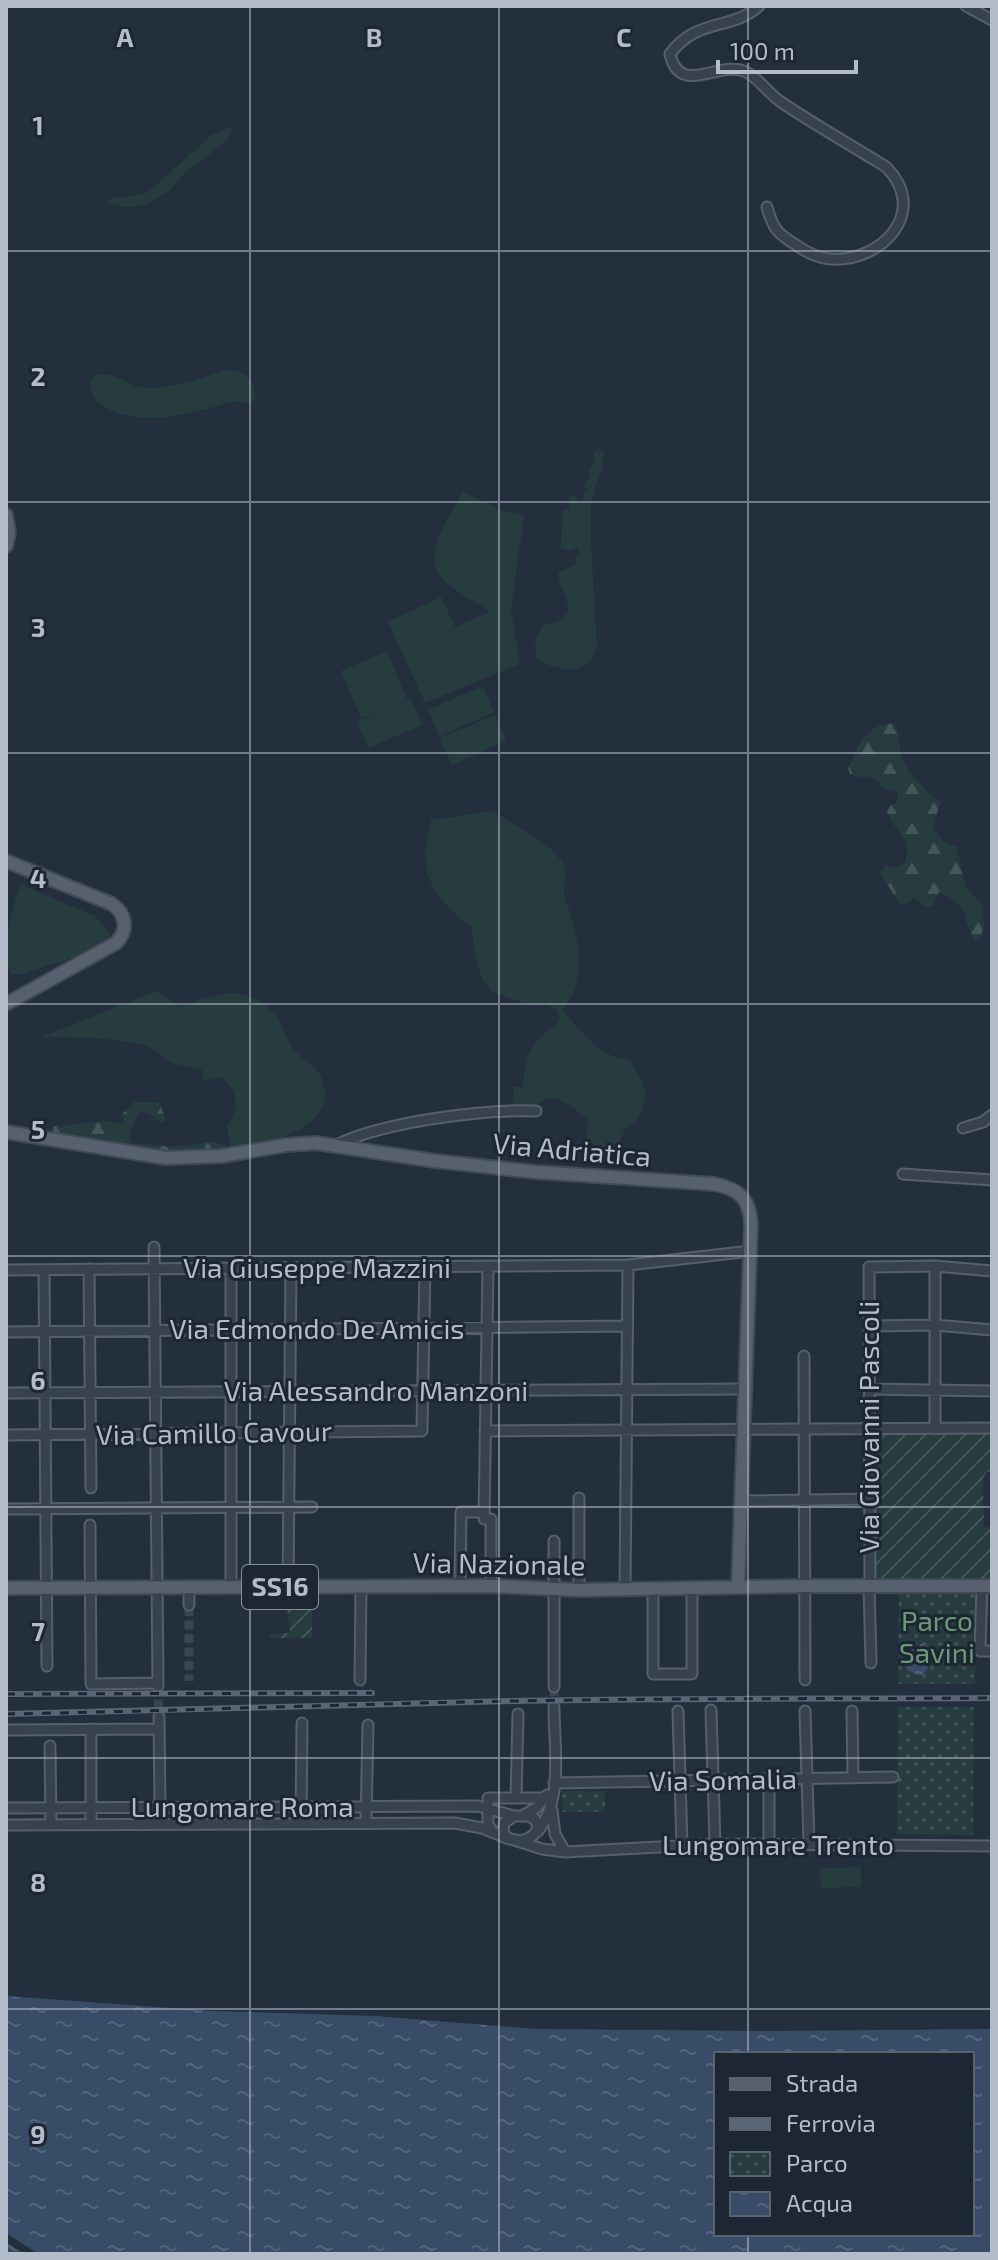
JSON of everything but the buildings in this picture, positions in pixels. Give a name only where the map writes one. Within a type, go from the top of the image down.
[{"type":"main road","points":[[6,515],[9,533],[6,546]]},
{"type":"main road","points":[[6,861],[107,901],[123,917],[124,930],[120,940],[6,1004]]},
{"type":"main road","name":"Via Adriatica","points":[[6,1132],[166,1158],[222,1156],[297,1144],[336,1145],[435,1161],[536,1172],[724,1186],[740,1193],[748,1202],[751,1251],[738,1587]]},
{"type":"main road","name":"Via Nazionale","points":[[6,1588],[491,1586],[625,1590],[987,1586]]},
{"type":"street","points":[[759,6],[741,17],[697,30],[680,40],[670,54],[673,66],[681,74],[697,76],[735,68],[749,74],[779,100],[886,167],[898,179],[904,200],[903,219],[897,231],[887,239],[859,254],[829,259],[810,254],[776,232],[767,207]]},
{"type":"street","points":[[966,6],[992,20]]},
{"type":"street","points":[[336,1145],[410,1123],[509,1110],[536,1111]]},
{"type":"street","points":[[963,1128],[983,1122],[992,1115]]},
{"type":"street","points":[[903,1174],[992,1180]]},
{"type":"street","points":[[90,1525],[91,1684],[158,1684],[154,1247]]},
{"type":"street","name":"Via Giuseppe Mazzini","points":[[6,1270],[628,1265],[751,1251]]},
{"type":"street","points":[[625,1590],[628,1265]]},
{"type":"street","points":[[484,1515],[488,1266]]},
{"type":"street","points":[[935,1429],[935,1266],[992,1271]]},
{"type":"street","name":"Via Giovanni Pascoli","points":[[871,1663],[869,1267],[935,1266]]},
{"type":"street","points":[[422,1390],[425,1267]]},
{"type":"street","points":[[231,1268],[231,1587]]},
{"type":"street","points":[[288,1587],[291,1268]]},
{"type":"street","points":[[89,1269],[91,1488]]},
{"type":"street","points":[[44,1270],[47,1666]]},
{"type":"street","points":[[869,1326],[935,1325],[992,1330]]},
{"type":"street","name":"Via Edmondo De Amicis","points":[[6,1332],[627,1326]]},
{"type":"street","points":[[804,1356],[805,1680]]},
{"type":"street","name":"Via Alessandro Manzoni","points":[[6,1393],[747,1389]]},
{"type":"street","points":[[869,1389],[992,1391]]},
{"type":"street","name":"Via Camillo Cavour","points":[[6,1435],[422,1431],[422,1390]]},
{"type":"street","points":[[485,1431],[992,1428]]},
{"type":"street","points":[[579,1498],[579,1590]]},
{"type":"street","points":[[742,1501],[870,1499]]},
{"type":"street","points":[[6,1509],[312,1507]]},
{"type":"street","points":[[460,1586],[461,1512],[491,1519],[491,1586]]},
{"type":"street","points":[[554,1541],[554,1687]]},
{"type":"street","points":[[987,1586],[980,1651],[992,1651]]},
{"type":"street","points":[[189,1587],[189,1605]]},
{"type":"street","points":[[360,1680],[361,1587]]},
{"type":"street","points":[[653,1589],[653,1674],[692,1674],[692,1588]]},
{"type":"street","points":[[550,1803],[515,1816],[503,1829],[510,1839],[527,1839],[538,1827],[550,1803],[554,1780],[554,1707]]},
{"type":"street","points":[[711,1710],[715,1844]]},
{"type":"street","points":[[678,1711],[682,1845]]},
{"type":"street","points":[[805,1711],[809,1844]]},
{"type":"street","points":[[852,1711],[853,1778]]},
{"type":"street","points":[[516,1797],[518,1714]]},
{"type":"street","points":[[159,1717],[160,1806]]},
{"type":"street","points":[[301,1823],[302,1723]]},
{"type":"street","points":[[366,1822],[368,1725]]},
{"type":"street","points":[[91,1729],[91,1824]]},
{"type":"street","points":[[6,1730],[159,1729]]},
{"type":"street","points":[[50,1746],[51,1824]]},
{"type":"street","name":"Via Somalia","points":[[554,1780],[893,1777]]},
{"type":"street","points":[[769,1779],[769,1844]]},
{"type":"street","points":[[492,1832],[484,1812],[490,1797],[516,1797],[550,1803]]},
{"type":"street","points":[[550,1803],[555,1834],[565,1852]]},
{"type":"street","name":"Lungomare Roma","points":[[6,1808],[301,1806],[484,1812]]},
{"type":"street","points":[[6,1825],[464,1824],[484,1812],[531,1816],[538,1827],[565,1852]]},
{"type":"street","name":"Lungomare Trento","points":[[464,1824],[542,1849],[565,1852],[715,1844],[992,1846]]},
{"type":"green space","points":[[232,126],[228,140],[184,173],[170,190],[145,205],[124,207],[106,202],[147,193],[213,134]]},
{"type":"green space","points":[[226,370],[248,377],[256,398],[251,403],[234,402],[183,414],[142,418],[103,406],[90,388],[92,379],[100,374],[136,386],[158,387],[182,384]]},
{"type":"green space","points":[[598,449],[604,453],[592,501],[591,525],[597,647],[587,663],[564,669],[538,660],[536,641],[545,624],[557,622],[569,612],[558,573],[577,564],[575,557],[579,553],[577,547],[571,551],[561,548],[562,512],[569,509],[569,499],[574,495],[580,503],[583,502],[583,494],[589,489],[582,487],[589,477],[594,453]]},
{"type":"green space","points":[[463,492],[498,509],[524,516],[511,609],[520,664],[425,703],[388,622],[441,597],[455,627],[490,612],[450,585],[435,565],[441,532]]},
{"type":"green space","points":[[387,651],[407,699],[411,698],[422,725],[368,748],[357,721],[381,711],[361,718],[341,671]]},
{"type":"green space","points":[[483,686],[494,712],[439,737],[428,710]]},
{"type":"green space","points":[[495,715],[506,741],[451,765],[440,738]]},
{"type":"green space","points":[[894,723],[907,769],[940,802],[933,828],[944,842],[956,847],[966,887],[983,907],[984,928],[980,938],[975,940],[961,907],[949,897],[939,892],[933,905],[926,907],[914,897],[908,903],[900,904],[880,873],[885,866],[896,867],[905,863],[907,855],[905,842],[887,812],[890,806],[897,803],[898,792],[883,788],[875,778],[850,774],[848,768],[869,732]]},
{"type":"green space","points":[[492,811],[540,841],[562,862],[564,898],[574,927],[579,964],[575,988],[563,1010],[600,1049],[630,1060],[642,1080],[646,1093],[639,1118],[626,1128],[615,1150],[600,1148],[586,1140],[589,1120],[560,1100],[546,1099],[532,1110],[512,1107],[514,1087],[523,1087],[531,1051],[560,1020],[558,1010],[546,1004],[523,1003],[492,992],[483,981],[476,960],[471,926],[456,915],[436,892],[426,860],[431,820]]},
{"type":"green space","points":[[21,885],[95,916],[111,935],[90,952],[24,974],[11,974],[6,940]]},
{"type":"green space","points":[[156,991],[180,1007],[220,995],[244,995],[256,999],[278,1019],[292,1048],[321,1077],[325,1095],[321,1110],[311,1121],[280,1138],[230,1147],[227,1127],[236,1109],[234,1091],[221,1077],[204,1081],[202,1070],[172,1063],[147,1045],[98,1038],[42,1037]]},
{"type":"green space","points":[[134,1102],[159,1102],[166,1120],[160,1122],[149,1113],[139,1112],[129,1134],[132,1143],[173,1147],[215,1142],[230,1147],[230,1154],[182,1157],[52,1135],[54,1126],[107,1121],[122,1124],[125,1120],[121,1115]]},
{"type":"green space","points":[[871,1431],[992,1431],[992,1471],[983,1478],[984,1526],[992,1527],[992,1579],[875,1578]]},
{"type":"green space","name":"Parco Savini","points":[[899,1590],[976,1590],[975,1684],[898,1684]]},
{"type":"green space","points":[[287,1607],[312,1608],[312,1638],[270,1638],[270,1634],[290,1633]]},
{"type":"green space","points":[[898,1707],[974,1707],[973,1835],[897,1834]]},
{"type":"green space","points":[[562,1791],[605,1791],[605,1812],[562,1812]]},
{"type":"green space","points":[[861,1867],[861,1887],[821,1888],[820,1868]]},
{"type":"water","points":[[921,1644],[928,1646],[925,1658],[928,1668],[924,1674],[918,1675],[907,1670],[905,1662],[914,1646],[917,1648]]},
{"type":"water","points":[[6,1996],[211,2011],[375,2016],[535,2029],[992,2029],[992,2254],[6,2254]]},
{"type":"pier","points":[[6,2233],[43,2254],[26,2254],[16,2249],[6,2242]]},
{"type":"tunnel","points":[[189,1607],[189,1681]]},
{"type":"tunnel","points":[[158,1686],[159,1717]]},
{"type":"tunnel","points":[[554,1687],[554,1707]]},
{"type":"railway","points":[[6,1694],[372,1693]]},
{"type":"railway","points":[[6,1714],[514,1701],[992,1698]]}]
